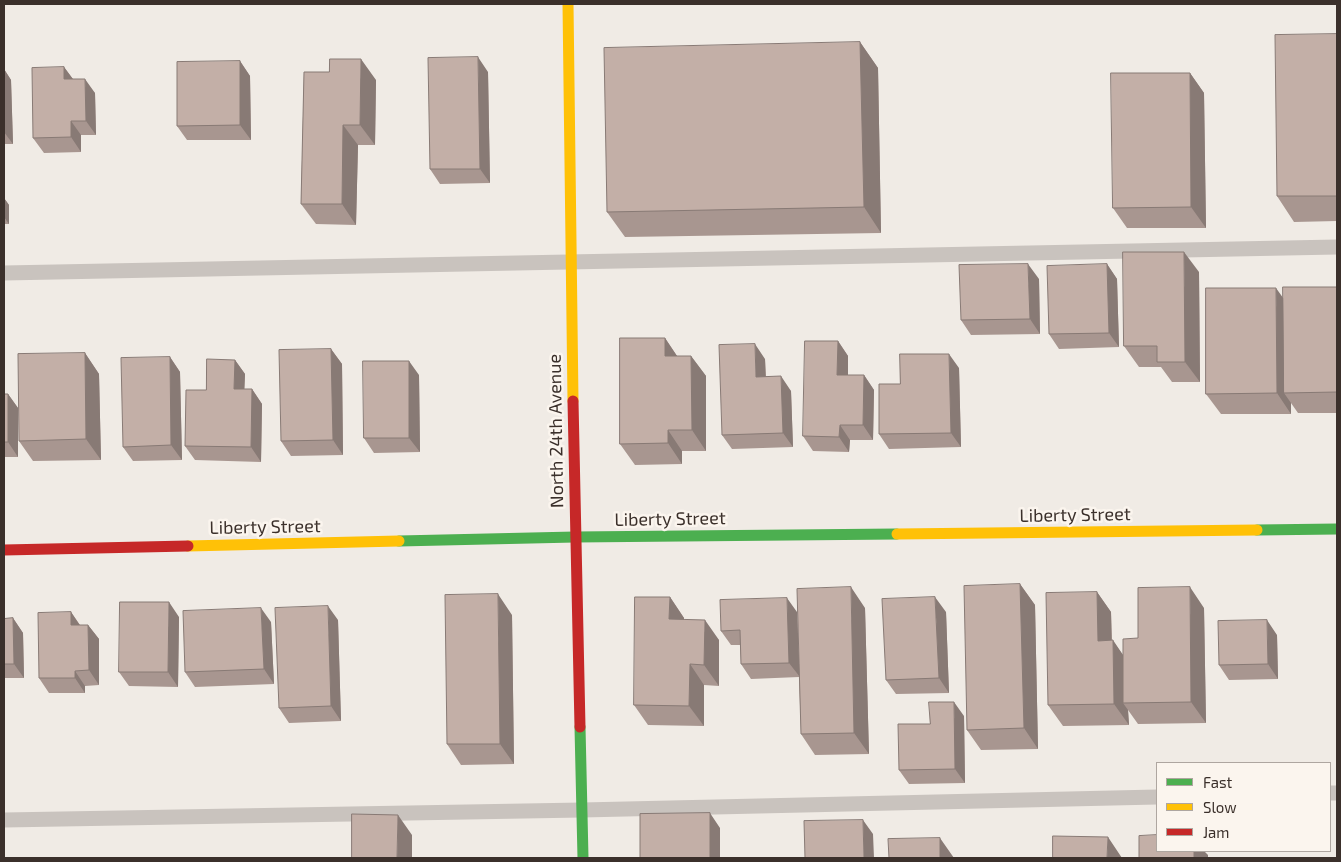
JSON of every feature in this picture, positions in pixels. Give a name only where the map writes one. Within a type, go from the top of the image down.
[{"type":"street","name":"North 24th Avenue","points":[[568,4],[575,538],[583,858]]},
{"type":"street","name":"Liberty Street","points":[[4,550],[575,538],[1337,529]]},
{"type":"lane","points":[[4,273],[1337,247]]},
{"type":"lane","points":[[4,820],[582,810],[1156,797]]},
{"type":"building","points":[[1337,34],[1337,196],[1277,196],[1275,35]]},
{"type":"building","points":[[860,42],[864,207],[607,212],[604,48]]},
{"type":"building","points":[[478,57],[480,169],[430,169],[428,58]]},
{"type":"building","points":[[330,59],[361,59],[360,125],[343,125],[342,204],[301,204],[304,72],[329,72]]},
{"type":"building","points":[[240,61],[240,125],[177,126],[177,62]]},
{"type":"building","points":[[64,67],[64,79],[85,79],[86,121],[71,121],[71,137],[33,138],[32,68]]},
{"type":"building","points":[[1111,73],[1190,73],[1191,207],[1113,208]]},
{"type":"building","points":[[1123,252],[1184,252],[1185,362],[1157,362],[1157,346],[1124,346]]},
{"type":"building","points":[[1028,264],[1030,319],[961,320],[959,265]]},
{"type":"building","points":[[1107,264],[1109,333],[1049,334],[1047,266]]},
{"type":"building","points":[[1283,287],[1337,287],[1337,392],[1284,393]]},
{"type":"building","points":[[1206,288],[1276,288],[1277,393],[1206,394]]},
{"type":"building","points":[[620,338],[665,338],[665,356],[691,356],[692,430],[668,430],[668,443],[620,444]]},
{"type":"building","points":[[805,341],[838,341],[837,375],[864,375],[863,425],[840,425],[839,437],[803,436]]},
{"type":"building","points":[[755,344],[756,377],[781,376],[783,433],[722,435],[719,345]]},
{"type":"building","points":[[331,349],[333,440],[281,441],[279,350]]},
{"type":"building","points":[[85,353],[86,439],[19,441],[18,354]]},
{"type":"building","points":[[900,354],[949,354],[951,433],[879,434],[879,384],[900,384]]},
{"type":"building","points":[[170,357],[171,445],[123,447],[121,358]]},
{"type":"building","points":[[207,359],[235,360],[234,389],[252,389],[251,447],[185,446],[186,390],[206,390]]},
{"type":"building","points":[[363,361],[409,361],[409,438],[364,438]]},
{"type":"building","points":[[4,394],[8,394],[8,442],[4,442]]},
{"type":"building","points":[[1020,584],[1024,728],[967,730],[964,586]]},
{"type":"building","points":[[851,587],[854,733],[801,734],[797,589]]},
{"type":"building","points":[[1190,587],[1191,702],[1123,703],[1123,639],[1138,638],[1138,588]]},
{"type":"building","points":[[1097,592],[1098,641],[1113,640],[1114,704],[1048,705],[1046,593]]},
{"type":"building","points":[[498,594],[500,744],[447,744],[445,595]]},
{"type":"building","points":[[635,597],[670,597],[669,619],[705,620],[704,665],[690,664],[689,706],[634,705]]},
{"type":"building","points":[[935,597],[939,678],[886,680],[882,599]]},
{"type":"building","points":[[787,598],[789,663],[741,664],[740,630],[721,631],[720,600]]},
{"type":"building","points":[[120,602],[169,602],[168,672],[119,672]]},
{"type":"building","points":[[328,606],[331,706],[279,708],[275,608]]},
{"type":"building","points":[[261,608],[264,669],[185,672],[183,611]]},
{"type":"building","points":[[71,612],[71,625],[88,625],[89,670],[75,671],[75,678],[39,678],[38,613]]},
{"type":"building","points":[[13,618],[14,664],[4,664],[4,619]]},
{"type":"building","points":[[1267,620],[1268,664],[1219,665],[1218,621]]},
{"type":"building","points":[[929,702],[954,702],[955,769],[899,770],[898,724],[930,724]]},
{"type":"building","points":[[710,813],[710,858],[640,858],[640,814]]},
{"type":"building","points":[[352,814],[398,815],[397,858],[352,858]]},
{"type":"building","points":[[863,820],[864,858],[805,858],[804,821]]},
{"type":"building","points":[[1156,835],[1156,852],[1194,852],[1194,858],[1139,858],[1139,836]]},
{"type":"building","points":[[1053,836],[1108,837],[1107,858],[1053,858]]},
{"type":"building","points":[[940,838],[940,858],[889,858],[888,839]]},
{"type":"traffic: fast","points":[[1257,530],[1337,529]]},
{"type":"traffic: fast","points":[[399,541],[575,537],[897,534]]},
{"type":"traffic: fast","points":[[580,727],[583,858]]},
{"type":"traffic: slow","points":[[568,4],[573,401]]},
{"type":"traffic: slow","points":[[897,534],[1257,530]]},
{"type":"traffic: slow","points":[[188,546],[399,541]]},
{"type":"traffic: jam","points":[[573,401],[580,727]]},
{"type":"traffic: jam","points":[[4,550],[188,546]]}]
